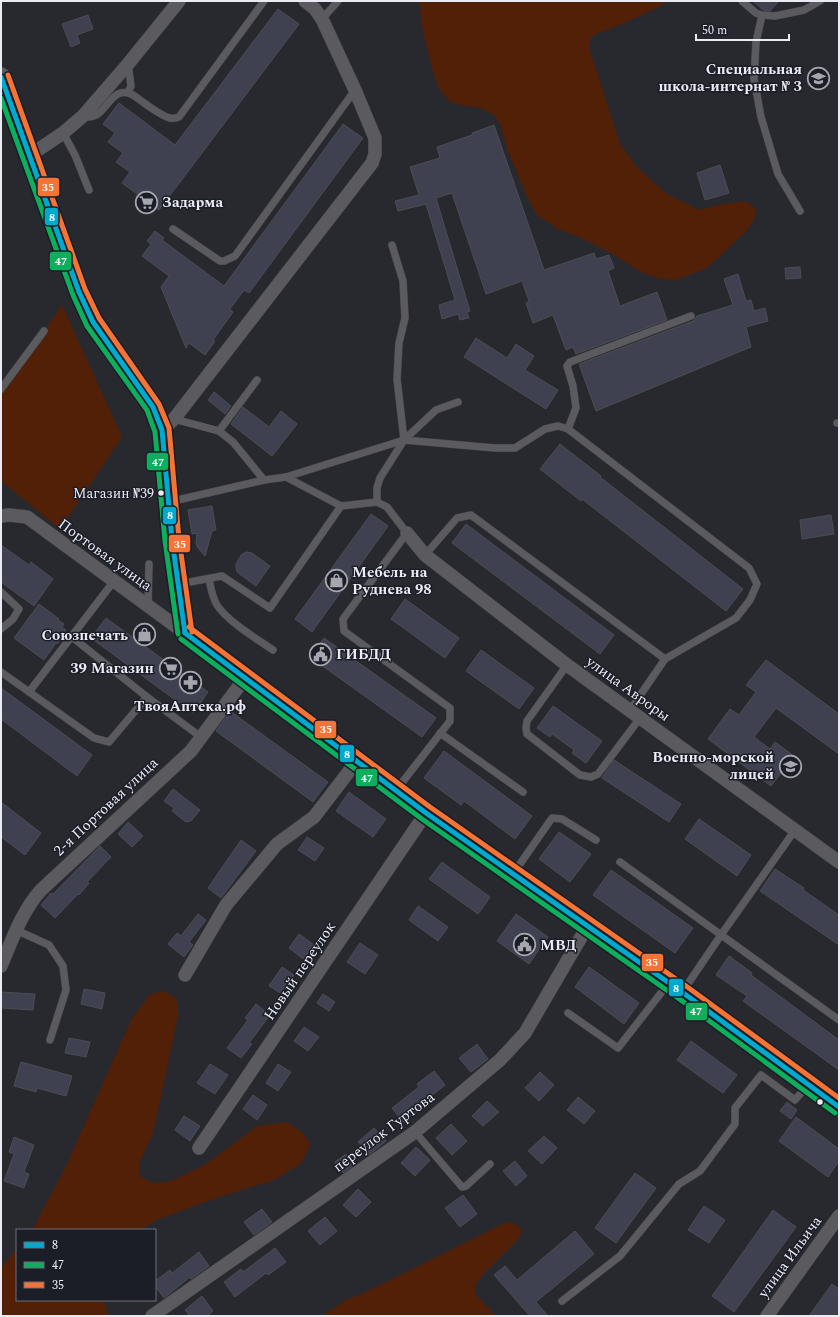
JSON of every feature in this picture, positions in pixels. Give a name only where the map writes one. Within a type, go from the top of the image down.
[{"type":"main road","points":[[1,77],[79,292],[93,322],[153,408],[168,425],[168,502],[185,633],[426,813],[675,988],[839,1107]]},
{"type":"street","points":[[30,156],[63,133],[83,116],[128,64],[179,1]]},
{"type":"street","points":[[168,425],[372,163],[375,154],[375,138],[355,90],[322,18],[315,9],[305,1]]},
{"type":"street","name":"Портовая улица","points":[[4,513],[27,518],[185,633]]},
{"type":"street","name":"улица Авроры","points":[[407,533],[425,555],[567,665],[839,862]]},
{"type":"street","name":"2-я Портовая улица","points":[[1,966],[16,930],[31,901],[191,751],[245,678]]},
{"type":"street","points":[[185,975],[226,905],[277,844],[314,816],[357,761]]},
{"type":"street","name":"Новый переулок","points":[[199,1148],[426,813]]},
{"type":"street","name":"переулок Гуртова","points":[[152,1316],[415,1132],[500,1060],[525,1033],[587,927]]},
{"type":"street","name":"улица Ильича","points":[[767,1316],[839,1216]]},
{"type":"lane","points":[[83,116],[88,118],[97,115],[118,94],[128,92],[164,116],[175,119],[179,117],[264,1]]},
{"type":"lane","points":[[322,18],[338,1]]},
{"type":"lane","points":[[742,1],[762,16],[775,16],[804,10],[820,1]]},
{"type":"lane","points":[[762,16],[756,42],[754,79],[761,117],[778,174],[800,211]]},
{"type":"lane","points":[[128,64],[131,86],[128,92]]},
{"type":"lane","points":[[173,229],[220,261],[224,261],[235,256],[355,90]]},
{"type":"lane","points":[[63,133],[75,155],[89,190]]},
{"type":"lane","points":[[392,245],[403,281],[405,318],[399,343],[396,378],[404,440]]},
{"type":"lane","points":[[568,429],[576,408],[573,386],[567,366],[570,362],[691,316]]},
{"type":"lane","points":[[1,389],[44,331]]},
{"type":"lane","points":[[219,431],[257,380]]},
{"type":"lane","points":[[377,502],[377,488],[380,478],[404,440],[436,410],[458,402]]},
{"type":"lane","points":[[168,425],[219,431],[233,442],[264,480]]},
{"type":"lane","points":[[168,502],[264,480],[286,477],[404,440],[495,448],[515,448],[544,429],[558,426],[568,429],[750,568],[757,584],[750,600],[736,618],[665,659],[635,714],[598,774],[591,777],[580,775],[527,734],[527,721],[567,665]]},
{"type":"lane","points":[[286,477],[341,506],[377,502],[387,507],[407,533],[343,619],[344,631],[450,708],[450,721],[396,790]]},
{"type":"lane","points":[[179,584],[222,576],[270,608],[341,506]]},
{"type":"lane","points":[[425,555],[457,518],[471,514],[665,659]]},
{"type":"lane","points":[[148,606],[149,564]]},
{"type":"lane","points":[[209,579],[212,595],[224,614],[273,650]]},
{"type":"lane","points":[[29,692],[114,581]]},
{"type":"lane","points":[[1,592],[19,609],[13,620],[1,629]]},
{"type":"lane","points":[[72,637],[147,697],[201,737]]},
{"type":"lane","points":[[1,672],[94,738],[109,742],[147,697]]},
{"type":"lane","points":[[440,733],[523,792]]},
{"type":"lane","points":[[513,874],[552,818],[562,819],[596,840]]},
{"type":"lane","points":[[568,1013],[618,1048],[675,988],[721,935],[795,830]]},
{"type":"lane","points":[[620,862],[839,1020]]},
{"type":"lane","points":[[16,930],[49,945],[63,966],[66,990],[50,1040]]},
{"type":"lane","points":[[562,1301],[620,1256],[679,1184],[700,1171],[735,1124],[735,1108],[761,1075],[795,1100],[809,1084]]},
{"type":"lane","points":[[415,1132],[462,1186],[466,1186],[490,1164]]},
{"type":"shaded area","points":[[420,1],[665,1],[661,6],[615,27],[595,34],[590,39],[590,51],[620,144],[636,166],[653,182],[670,196],[700,210],[717,205],[745,201],[755,208],[755,217],[748,229],[705,269],[675,280],[657,278],[641,272],[611,253],[581,238],[558,229],[536,214],[508,152],[500,124],[494,115],[481,108],[453,103],[448,100],[439,88],[433,72],[421,22]]},
{"type":"shaded area","points":[[62,305],[122,437],[60,529],[1,481],[1,392]]},
{"type":"shaded area","points":[[161,991],[172,995],[178,1002],[178,1015],[153,1133],[139,1163],[139,1176],[153,1183],[171,1181],[206,1164],[257,1126],[287,1122],[303,1133],[310,1144],[306,1154],[301,1163],[274,1180],[219,1197],[156,1220],[142,1229],[33,1229],[65,1168],[131,1020],[149,995]]},
{"type":"shaded area","points":[[506,1222],[515,1224],[522,1230],[519,1238],[484,1273],[475,1285],[475,1294],[496,1316],[322,1316],[344,1301],[370,1290]]},
{"type":"shaded area","points":[[16,1250],[16,1301],[103,1301],[109,1316],[1,1316],[1,1267]]},
{"type":"building","points":[[753,1],[779,1],[770,11],[763,10]]},
{"type":"building","points":[[278,9],[299,24],[159,210],[122,183],[130,172],[116,162],[123,153],[108,142],[115,133],[103,124],[119,103],[175,145]]},
{"type":"building","points":[[88,15],[93,29],[77,35],[80,43],[71,47],[62,24]]},
{"type":"building","points":[[343,124],[363,138],[249,293],[244,290],[230,309],[233,312],[213,340],[215,341],[205,355],[189,343],[186,348],[161,287],[169,276],[142,256],[151,244],[147,241],[155,231],[164,238],[162,240],[224,286]]},
{"type":"building","points":[[494,125],[544,270],[594,253],[596,259],[609,255],[614,268],[608,271],[620,306],[657,292],[667,320],[576,354],[573,347],[566,350],[553,315],[533,323],[526,303],[529,301],[522,281],[486,294],[452,193],[436,198],[470,311],[467,312],[469,318],[460,320],[458,314],[442,319],[439,305],[455,300],[426,204],[398,211],[395,201],[419,195],[410,167],[440,158],[437,147],[472,135],[472,133]]},
{"type":"building","points":[[720,165],[729,193],[705,200],[697,173]]},
{"type":"building","points":[[800,267],[801,278],[786,279],[785,268]]},
{"type":"building","points":[[738,274],[746,301],[751,300],[754,311],[765,308],[768,321],[746,327],[751,347],[596,411],[579,364],[693,321],[697,316],[733,305],[724,279]]},
{"type":"building","points":[[476,338],[507,358],[516,344],[534,356],[525,370],[558,390],[546,409],[464,357]]},
{"type":"building","points":[[214,392],[231,406],[225,414],[208,400]]},
{"type":"building","points":[[243,407],[269,427],[281,411],[297,424],[272,456],[231,424]]},
{"type":"building","points":[[560,444],[743,589],[726,611],[582,499],[581,501],[540,469]]},
{"type":"building","points":[[212,506],[216,530],[212,531],[205,556],[198,548],[196,543],[197,533],[192,534],[188,510]]},
{"type":"building","points":[[371,514],[388,526],[312,632],[295,619]]},
{"type":"building","points":[[831,515],[834,534],[802,539],[800,520]]},
{"type":"building","points":[[466,524],[614,635],[600,654],[452,543]]},
{"type":"building","points":[[1,545],[29,565],[31,562],[53,579],[34,606],[1,582]]},
{"type":"building","points":[[247,552],[252,553],[270,566],[256,586],[237,572],[236,564],[242,554]]},
{"type":"building","points":[[405,599],[459,638],[445,658],[391,619]]},
{"type":"building","points":[[39,604],[59,619],[58,620],[64,624],[62,627],[66,630],[63,634],[64,635],[57,644],[56,643],[44,660],[14,638]]},
{"type":"building","points":[[106,618],[208,692],[193,713],[91,638]]},
{"type":"building","points":[[324,638],[436,718],[422,737],[310,657]]},
{"type":"building","points":[[481,650],[534,688],[519,709],[466,671]]},
{"type":"building","points":[[766,660],[839,714],[839,754],[776,708],[754,737],[770,749],[775,742],[794,756],[771,786],[708,739],[730,709],[739,715],[756,692],[746,685]]},
{"type":"building","points":[[1,688],[92,755],[77,776],[1,719]]},
{"type":"building","points":[[553,706],[602,741],[586,763],[572,753],[574,750],[552,734],[550,737],[537,728]]},
{"type":"building","points":[[230,711],[328,782],[313,802],[216,731]]},
{"type":"building","points":[[444,751],[532,816],[515,839],[464,801],[461,805],[424,778]]},
{"type":"building","points":[[614,760],[681,804],[669,822],[602,778]]},
{"type":"building","points":[[173,789],[200,810],[191,821],[186,822],[172,811],[174,808],[164,801]]},
{"type":"building","points":[[349,792],[386,819],[373,837],[336,811]]},
{"type":"building","points":[[1,802],[41,833],[25,855],[1,837]]},
{"type":"building","points":[[699,819],[751,855],[737,876],[685,839]]},
{"type":"building","points":[[128,822],[143,836],[132,847],[118,834]]},
{"type":"building","points":[[559,832],[591,854],[570,882],[539,859]]},
{"type":"building","points":[[307,837],[324,848],[315,861],[298,850]]},
{"type":"building","points":[[241,840],[256,851],[221,898],[208,888]]},
{"type":"building","points":[[100,846],[111,857],[87,882],[89,883],[79,895],[78,894],[55,918],[41,905],[51,893],[53,894]]},
{"type":"building","points":[[442,862],[490,897],[478,914],[429,879]]},
{"type":"building","points":[[775,869],[804,888],[803,890],[839,915],[839,945],[760,891]]},
{"type":"building","points":[[611,870],[693,928],[675,953],[593,895]]},
{"type":"building","points":[[418,906],[448,927],[438,941],[409,920]]},
{"type":"building","points":[[198,914],[206,920],[189,942],[193,945],[184,957],[168,944],[177,933],[181,936]]},
{"type":"building","points":[[516,914],[548,937],[529,964],[497,941]]},
{"type":"building","points":[[299,934],[314,945],[303,959],[289,948]]},
{"type":"building","points":[[360,943],[378,955],[365,974],[347,962]]},
{"type":"building","points":[[729,956],[752,973],[751,975],[839,1040],[839,1070],[743,1001],[747,996],[716,975]]},
{"type":"building","points":[[282,967],[294,975],[282,994],[269,986]]},
{"type":"building","points":[[589,967],[639,1003],[624,1024],[575,987]]},
{"type":"building","points":[[84,989],[105,993],[102,1009],[81,1004]]},
{"type":"building","points":[[1,992],[35,994],[33,1010],[1,1008]]},
{"type":"building","points":[[323,994],[335,1002],[329,1011],[317,1003]]},
{"type":"building","points":[[256,1004],[270,1015],[249,1043],[252,1044],[241,1058],[227,1048],[248,1020],[245,1018]]},
{"type":"building","points":[[304,1027],[319,1037],[308,1051],[294,1041]]},
{"type":"building","points":[[69,1038],[90,1042],[86,1057],[65,1053]]},
{"type":"building","points":[[691,1041],[737,1075],[723,1093],[677,1060]]},
{"type":"building","points":[[477,1044],[488,1059],[471,1072],[459,1058]]},
{"type":"building","points":[[21,1062],[72,1076],[66,1096],[37,1088],[36,1092],[14,1086]]},
{"type":"building","points":[[210,1064],[228,1075],[215,1094],[197,1083]]},
{"type":"building","points":[[278,1064],[291,1072],[278,1091],[266,1083]]},
{"type":"building","points":[[434,1071],[445,1085],[418,1106],[421,1109],[403,1122],[392,1108],[419,1087],[417,1084]]},
{"type":"building","points":[[540,1072],[554,1085],[539,1101],[525,1088]]},
{"type":"building","points":[[253,1095],[267,1105],[257,1120],[243,1109]]},
{"type":"building","points":[[578,1097],[595,1111],[584,1124],[567,1110]]},
{"type":"building","points":[[487,1101],[499,1112],[483,1126],[472,1116]]},
{"type":"building","points":[[787,1102],[797,1110],[791,1119],[780,1111]]},
{"type":"building","points":[[184,1116],[200,1126],[190,1141],[175,1130]]},
{"type":"building","points":[[796,1117],[839,1149],[839,1161],[828,1177],[779,1141]]},
{"type":"building","points":[[451,1124],[467,1141],[452,1155],[436,1138]]},
{"type":"building","points":[[374,1128],[386,1141],[369,1155],[358,1142]]},
{"type":"building","points":[[544,1136],[557,1148],[542,1164],[528,1151]]},
{"type":"building","points":[[14,1137],[34,1145],[24,1172],[29,1174],[24,1188],[4,1181],[14,1154],[9,1152]]},
{"type":"building","points":[[416,1147],[430,1160],[415,1176],[401,1163]]},
{"type":"building","points":[[346,1154],[354,1165],[343,1173],[335,1162]]},
{"type":"building","points":[[515,1161],[527,1176],[516,1186],[503,1171]]},
{"type":"building","points":[[635,1173],[656,1188],[616,1243],[595,1228]]},
{"type":"building","points":[[358,1189],[371,1202],[356,1217],[343,1205]]},
{"type":"building","points":[[463,1195],[477,1214],[460,1227],[445,1208]]},
{"type":"building","points":[[704,1206],[725,1220],[709,1243],[688,1230]]},
{"type":"building","points":[[262,1209],[272,1222],[254,1235],[244,1222]]},
{"type":"building","points":[[773,1210],[796,1227],[734,1312],[712,1296]]},
{"type":"building","points":[[325,1217],[337,1231],[320,1245],[308,1231]]},
{"type":"building","points":[[575,1231],[594,1254],[536,1302],[548,1316],[530,1316],[494,1275],[505,1266],[517,1280]]},
{"type":"building","points":[[275,1248],[286,1262],[268,1275],[266,1273],[235,1297],[224,1282],[241,1269],[243,1272]]},
{"type":"building","points":[[199,1252],[209,1266],[191,1279],[190,1277],[164,1298],[156,1287],[156,1280],[170,1270],[172,1273]]},
{"type":"building","points":[[832,1284],[839,1289],[839,1311],[835,1316],[809,1316]]},
{"type":"building","points":[[202,1296],[213,1311],[207,1316],[190,1316],[185,1310]]},
{"type":"transit line","name":"35","points":[[8,75],[85,289],[99,318],[159,404],[169,428],[179,539],[192,632]]},
{"type":"transit line","name":"8","points":[[1,77],[79,292],[93,322],[153,407],[162,430],[172,540],[185,633]]},
{"type":"transit line","name":"47","points":[[1,98],[73,295],[87,326],[147,410],[155,432],[165,541],[178,634]]},
{"type":"transit line","name":"35","points":[[189,627],[430,807],[686,986],[839,1098]]},
{"type":"transit line","name":"8","points":[[185,633],[426,813],[682,992],[839,1107]]},
{"type":"transit line","name":"47","points":[[181,639],[422,819],[678,998],[835,1113]]},
{"type":"place","name":"Специальная школа-интернат № 3","points":[[818,78]]},
{"type":"place","name":"Задарма","points":[[147,202]]},
{"type":"place","name":"Магазин №39","points":[[161,493]]},
{"type":"place","name":"Мебель на Руднева 98","points":[[336,581]]},
{"type":"place","name":"Союзпечать","points":[[144,635]]},
{"type":"place","name":"ГИБДД","points":[[321,654]]},
{"type":"place","name":"39 Магазин","points":[[170,668]]},
{"type":"place","name":"ТвояАптека.рф","points":[[190,683]]},
{"type":"place","name":"Военно-морской лицей","points":[[790,766]]},
{"type":"place","name":"МВД","points":[[524,945]]}]
